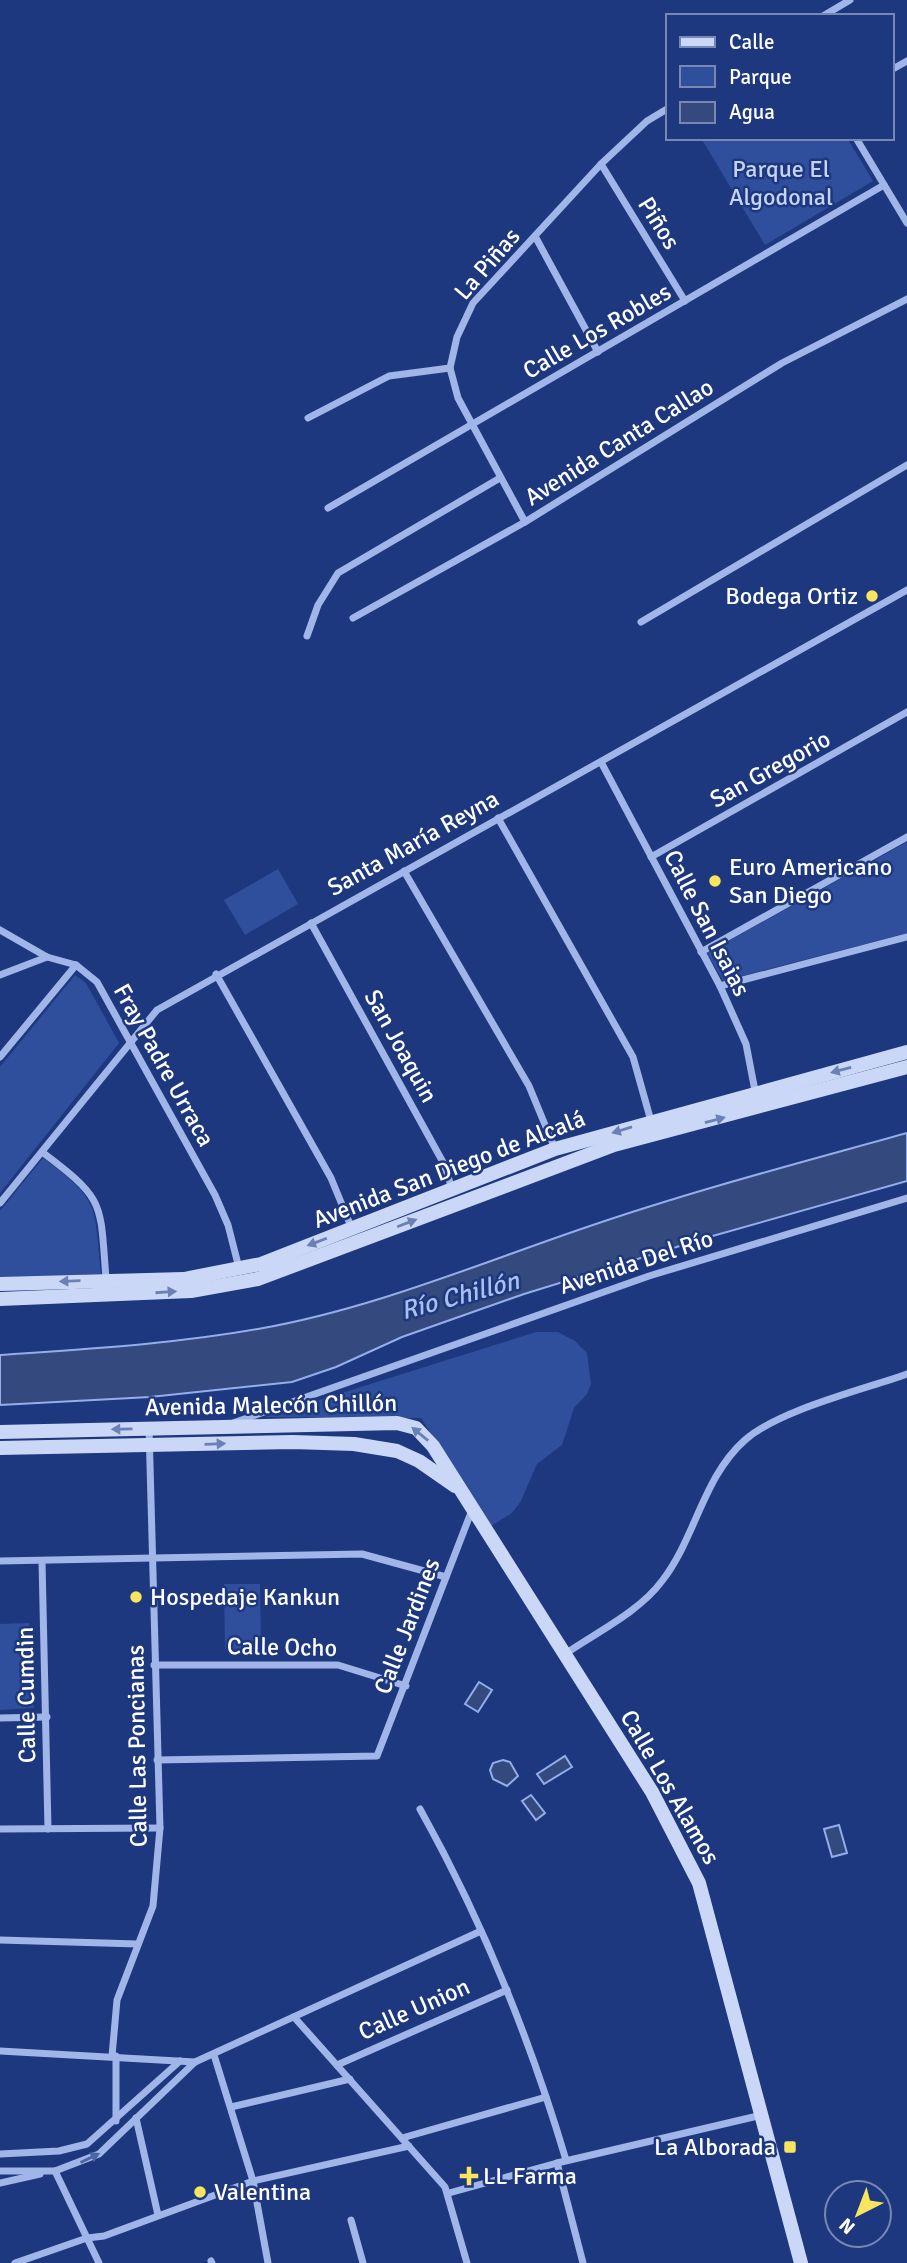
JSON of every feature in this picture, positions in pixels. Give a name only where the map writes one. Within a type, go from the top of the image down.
[{"type":"main road","name":"Avenida San Diego de Alcalá","points":[[0,1284],[106,1279],[184,1279],[261,1264],[555,1149],[907,1052]]},
{"type":"main road","name":"Avenida San Diego de Alcalá","points":[[0,1299],[191,1291],[258,1279],[614,1145],[907,1067]]},
{"type":"main road","name":"Avenida Malecón Chillón","points":[[0,1432],[397,1423],[416,1428],[433,1446],[459,1488]]},
{"type":"main road","name":"Avenida Malecón Chillón","points":[[0,1448],[293,1442],[354,1444],[397,1451],[419,1461],[459,1488]]},
{"type":"main road","name":"Calle Los Alamos","points":[[459,1488],[652,1792],[699,1883],[801,2263]]},
{"type":"street","points":[[826,14],[850,0]]},
{"type":"street","name":"La Piñas","points":[[450,368],[457,337],[473,303],[536,238],[600,164],[647,121],[666,110]]},
{"type":"street","points":[[857,140],[907,223]]},
{"type":"street","name":"Piños","points":[[600,164],[685,301]]},
{"type":"street","name":"Calle Los Robles","points":[[328,508],[884,185]]},
{"type":"street","points":[[536,238],[598,352]]},
{"type":"street","name":"Avenida Canta Callao","points":[[353,618],[525,522],[782,363],[907,299]]},
{"type":"street","points":[[308,418],[389,376],[450,368],[458,398],[525,522]]},
{"type":"street","points":[[641,622],[907,465]]},
{"type":"street","points":[[307,636],[318,604],[338,573],[500,478]]},
{"type":"street","name":"Santa María Reyna","points":[[0,1203],[128,1042],[157,1010],[216,974],[601,762],[906,589]]},
{"type":"street","name":"San Gregorio","points":[[651,857],[907,712]]},
{"type":"street","name":"Calle San Isaias","points":[[601,762],[720,986],[746,1044],[758,1108]]},
{"type":"street","points":[[498,818],[633,1057],[651,1121]]},
{"type":"street","points":[[701,951],[907,837]]},
{"type":"street","points":[[404,871],[529,1086],[555,1149]]},
{"type":"street","name":"San Joaquin","points":[[311,923],[444,1164],[453,1189]]},
{"type":"street","name":"Fray Padre Urraca","points":[[0,930],[47,957],[76,965],[97,982],[215,1195],[229,1225],[239,1268]]},
{"type":"street","points":[[720,986],[907,937]]},
{"type":"street","points":[[0,975],[47,957]]},
{"type":"street","points":[[0,1057],[76,965]]},
{"type":"street","points":[[216,974],[331,1178],[352,1228]]},
{"type":"street","points":[[42,1152],[77,1178],[96,1200],[100,1214],[106,1279]]},
{"type":"street","name":"Avenida Del Río","points":[[222,1427],[649,1276],[907,1198]]},
{"type":"street","points":[[564,1654],[646,1599],[662,1582],[676,1560],[714,1480],[728,1458],[746,1439],[767,1425],[793,1414],[907,1374]]},
{"type":"street","name":"Calle Las Poncianas","points":[[116,2121],[114,2056],[117,2000],[153,1906],[160,1828],[149,1429]]},
{"type":"street","name":"Calle Jardines","points":[[157,1760],[377,1756],[473,1510]]},
{"type":"street","points":[[0,1561],[362,1554],[446,1577]]},
{"type":"street","name":"Calle Cumdin","points":[[42,1561],[48,1829]]},
{"type":"street","name":"Calle Ocho","points":[[154,1665],[338,1665],[406,1686]]},
{"type":"street","points":[[0,1718],[47,1717]]},
{"type":"street","points":[[421,1809],[445,1853],[507,1990],[566,2160]]},
{"type":"street","points":[[0,1829],[160,1828]]},
{"type":"street","points":[[0,2183],[54,2171],[99,2154],[195,2062],[481,1931]]},
{"type":"street","points":[[0,1940],[138,1944]]},
{"type":"street","name":"Calle Union","points":[[337,2065],[507,1990]]},
{"type":"street","points":[[294,2017],[449,2193],[467,2263]]},
{"type":"street","points":[[0,2051],[195,2062]]},
{"type":"street","points":[[214,2054],[253,2181],[268,2263]]},
{"type":"street","points":[[0,2154],[75,2148],[95,2140],[180,2061]]},
{"type":"street","points":[[231,2107],[350,2079]]},
{"type":"street","points":[[402,2138],[546,2097]]},
{"type":"street","points":[[449,2193],[566,2160],[762,2115]]},
{"type":"street","points":[[136,2119],[158,2215]]},
{"type":"street","points":[[15,2263],[87,2238],[104,2236],[253,2181],[409,2146]]},
{"type":"street","points":[[556,2163],[583,2263]]},
{"type":"street","points":[[0,2171],[54,2171]]},
{"type":"street","points":[[54,2171],[99,2263]]},
{"type":"street","points":[[351,2220],[363,2263]]},
{"type":"green space","name":"Parque El Algodonal","points":[[702,140],[848,140],[873,181],[765,245]]},
{"type":"green space","points":[[907,842],[907,933],[723,981],[707,953]]},
{"type":"green space","points":[[278,869],[298,904],[245,935],[224,900]]},
{"type":"green space","points":[[75,975],[86,983],[119,1043],[0,1193],[0,1067]]},
{"type":"green space","points":[[43,1158],[76,1185],[91,1206],[95,1218],[101,1274],[0,1278],[0,1211]]},
{"type":"green space","points":[[536,1332],[558,1332],[575,1341],[587,1353],[591,1384],[587,1394],[574,1408],[562,1445],[537,1464],[521,1501],[512,1513],[491,1526],[421,1418],[265,1417]]},
{"type":"green space","points":[[224,1584],[260,1584],[261,1649],[225,1649]]},
{"type":"green space","points":[[29,1623],[34,1708],[0,1710],[0,1624]]},
{"type":"water","name":"Río Chillón","points":[[907,1133],[907,1181],[709,1237],[524,1294],[402,1337],[336,1367],[292,1382],[150,1397],[0,1405],[0,1355],[194,1339],[258,1329],[342,1310],[666,1201]]},
{"type":"water","points":[[479,1682],[492,1690],[478,1712],[465,1704]]},
{"type":"water","points":[[565,1756],[572,1767],[544,1784],[537,1774]]},
{"type":"water","points":[[503,1760],[510,1762],[518,1776],[507,1786],[493,1779],[490,1770],[493,1763]]},
{"type":"water","points":[[531,1795],[545,1813],[536,1820],[522,1801]]},
{"type":"water","points":[[839,1825],[847,1853],[832,1857],[824,1829]]},
{"type":"place","name":"Bodega Ortiz","points":[[872,596]]},
{"type":"place","name":"Euro Americano San Diego","points":[[715,881]]},
{"type":"place","name":"Hospedaje Kankun","points":[[136,1597]]},
{"type":"place","name":"La Alborada","points":[[790,2147]]},
{"type":"place","name":"LL Farma","points":[[469,2176]]},
{"type":"place","name":"Valentina","points":[[200,2192]]}]
